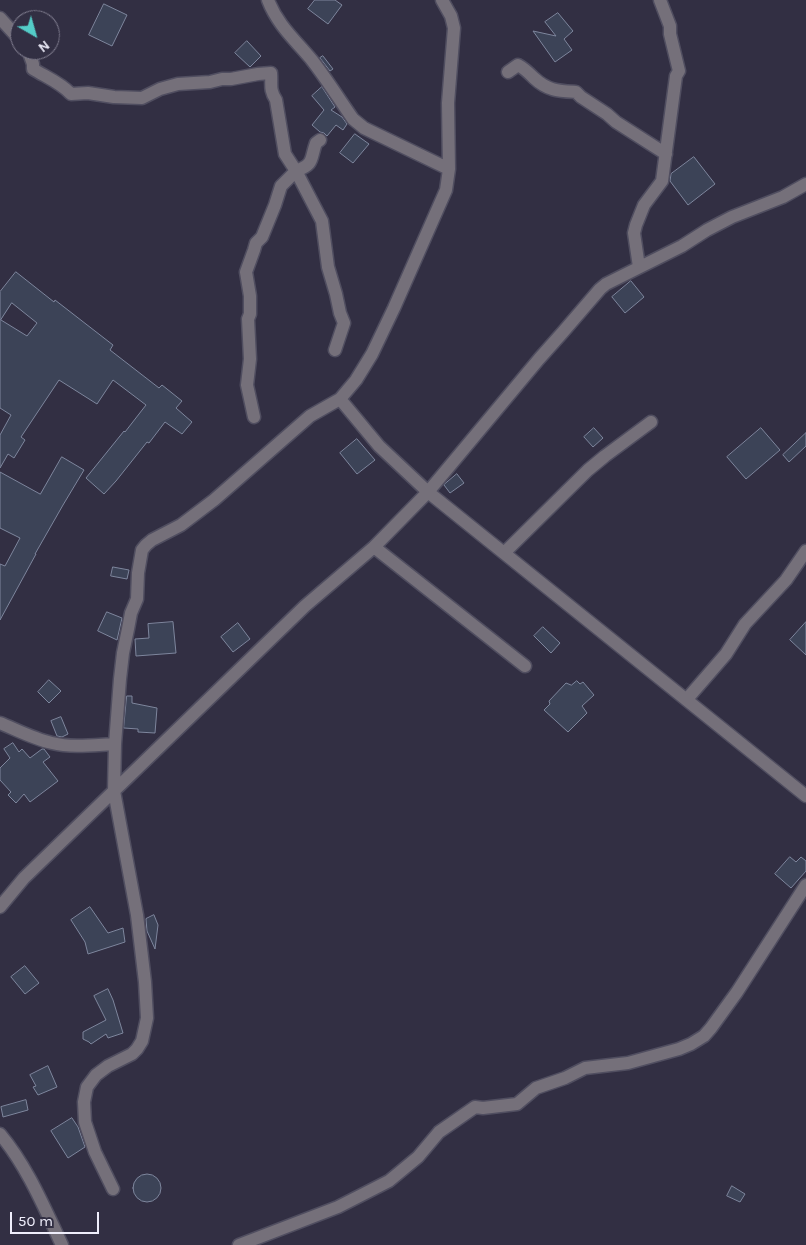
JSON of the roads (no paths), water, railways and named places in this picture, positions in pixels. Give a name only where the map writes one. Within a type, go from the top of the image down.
[{"type":"street","points":[[268,0],[275,16],[284,29],[313,61],[358,124],[449,169]]},
{"type":"street","points":[[113,1188],[95,1152],[85,1122],[84,1102],[87,1087],[96,1075],[108,1066],[132,1054],[137,1049],[142,1041],[147,1018],[137,915],[114,791],[115,744],[123,653],[131,613],[137,599],[138,573],[142,550],[152,540],[182,525],[214,500],[310,416],[340,399],[356,380],[372,354],[446,190],[449,169],[448,103],[454,28],[451,16],[442,0]]},
{"type":"street","points":[[639,267],[634,233],[644,205],[662,181],[676,76],[679,71],[670,34],[670,26],[660,0]]},
{"type":"street","points":[[0,18],[10,29]]},
{"type":"street","points":[[32,60],[33,69],[63,86],[71,94],[88,93],[122,97],[142,98],[160,89],[178,84],[210,82],[271,73],[270,83],[276,100],[286,154],[322,220],[328,267],[344,323],[335,350]]},
{"type":"street","points":[[508,72],[518,65],[544,86],[559,91],[576,92],[616,122],[666,154]]},
{"type":"street","points":[[254,417],[247,386],[250,360],[248,319],[250,314],[250,296],[246,272],[256,243],[262,237],[281,186],[296,171],[305,168],[309,164],[316,143],[320,140]]},
{"type":"street","points":[[0,907],[24,878],[305,606],[374,546],[428,492],[539,358],[593,296],[606,284],[682,246],[732,217],[783,197],[806,184]]},
{"type":"street","points":[[340,399],[379,446],[428,492],[806,796]]},
{"type":"street","points":[[504,553],[588,470],[651,422]]},
{"type":"street","points":[[374,546],[525,666]]},
{"type":"street","points":[[687,699],[726,654],[745,624],[786,580],[806,551]]},
{"type":"street","points":[[0,723],[53,744],[115,744]]},
{"type":"street","points":[[239,1245],[338,1206],[389,1181],[418,1158],[439,1132],[475,1107],[483,1108],[516,1104],[536,1088],[565,1078],[585,1068],[628,1063],[679,1049],[704,1036],[712,1028],[737,992],[806,885]]},
{"type":"street","points":[[0,1134],[14,1151],[44,1206],[62,1245]]}]
